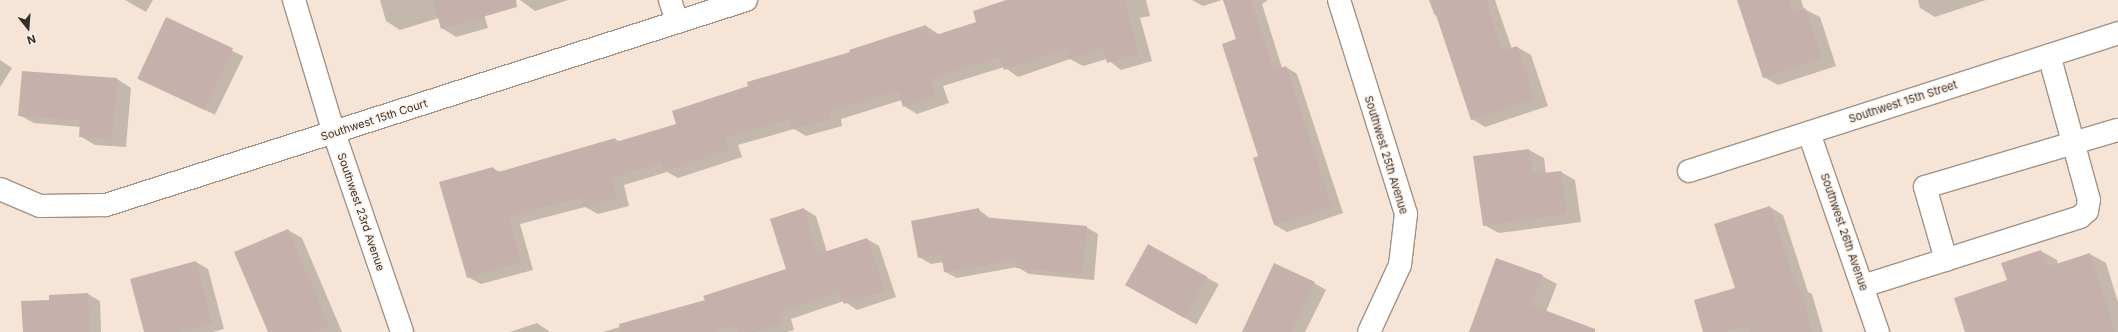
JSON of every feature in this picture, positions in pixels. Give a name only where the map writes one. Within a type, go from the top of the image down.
[{"type":"street","name":"Southwest 23rd Avenue","points":[[294,0],[334,133],[402,332]]},
{"type":"street","points":[[670,0],[677,22]]},
{"type":"street","name":"Southwest 15th Court","points":[[0,189],[40,206],[106,205],[746,0]]},
{"type":"street","name":"Southwest 25th Avenue","points":[[1339,0],[1406,214],[1400,265],[1369,332]]},
{"type":"street","name":"Southwest 15th Street","points":[[1689,171],[2118,33]]},
{"type":"street","points":[[1863,286],[2080,216],[2087,211],[2089,200],[2072,144],[2049,55]]},
{"type":"street","points":[[1946,260],[1925,187],[2118,130]]},
{"type":"street","name":"Southwest 26th Avenue","points":[[1809,133],[1878,332]]},
{"type":"building","points":[[433,0],[516,0],[517,7],[441,29]]},
{"type":"building","points":[[1006,0],[1124,0],[1139,54],[1107,63],[1103,49],[1069,59],[1066,49],[1004,70],[999,57],[930,79],[936,96],[903,107],[898,90],[828,112],[830,119],[792,129],[789,119],[725,138],[729,150],[664,171],[661,162],[611,178],[617,198],[584,207],[581,197],[508,217],[521,262],[467,278],[439,182],[493,167],[495,173],[615,138],[616,142],[676,124],[672,111],[748,86],[747,82],[850,52],[849,50],[926,25],[930,37],[976,22],[973,11]]},
{"type":"building","points":[[1223,0],[1251,0],[1274,70],[1286,66],[1332,207],[1274,225],[1253,158],[1258,156],[1222,44],[1236,39]]},
{"type":"building","points":[[1431,0],[1486,0],[1502,51],[1517,46],[1535,99],[1471,120]]},
{"type":"building","points":[[1737,0],[1789,0],[1793,12],[1805,8],[1822,58],[1763,78]]},
{"type":"building","points":[[166,17],[233,48],[204,110],[137,79]]},
{"type":"building","points":[[22,71],[117,78],[112,139],[79,137],[80,120],[18,116]]},
{"type":"building","points":[[1529,149],[1533,174],[1561,171],[1567,214],[1483,226],[1473,156]]},
{"type":"building","points":[[1770,206],[1796,286],[1799,285],[1812,332],[1750,332],[1748,326],[1725,332],[1703,332],[1694,300],[1735,288],[1714,224]]},
{"type":"building","points":[[804,208],[818,254],[867,238],[885,291],[844,304],[840,292],[779,312],[783,323],[755,332],[739,332],[737,325],[713,332],[620,332],[619,324],[705,300],[703,296],[786,269],[770,219]]},
{"type":"building","points":[[979,208],[981,217],[1087,226],[1082,274],[1016,268],[1016,259],[944,272],[941,253],[918,258],[911,221]]},
{"type":"building","points":[[288,229],[329,326],[315,332],[268,332],[234,252]]},
{"type":"building","points":[[1148,244],[1207,277],[1185,318],[1125,285]]},
{"type":"building","points":[[2041,250],[2047,267],[2090,253],[2115,332],[1965,332],[1954,298],[2007,280],[2001,263]]},
{"type":"building","points":[[1496,258],[1543,275],[1531,305],[1595,329],[1595,332],[1469,332]]},
{"type":"building","points":[[196,261],[212,323],[177,332],[144,332],[130,279]]},
{"type":"building","points":[[1274,263],[1315,282],[1291,332],[1242,332]]},
{"type":"building","points":[[88,293],[90,332],[23,332],[21,301],[49,300],[49,295]]}]
